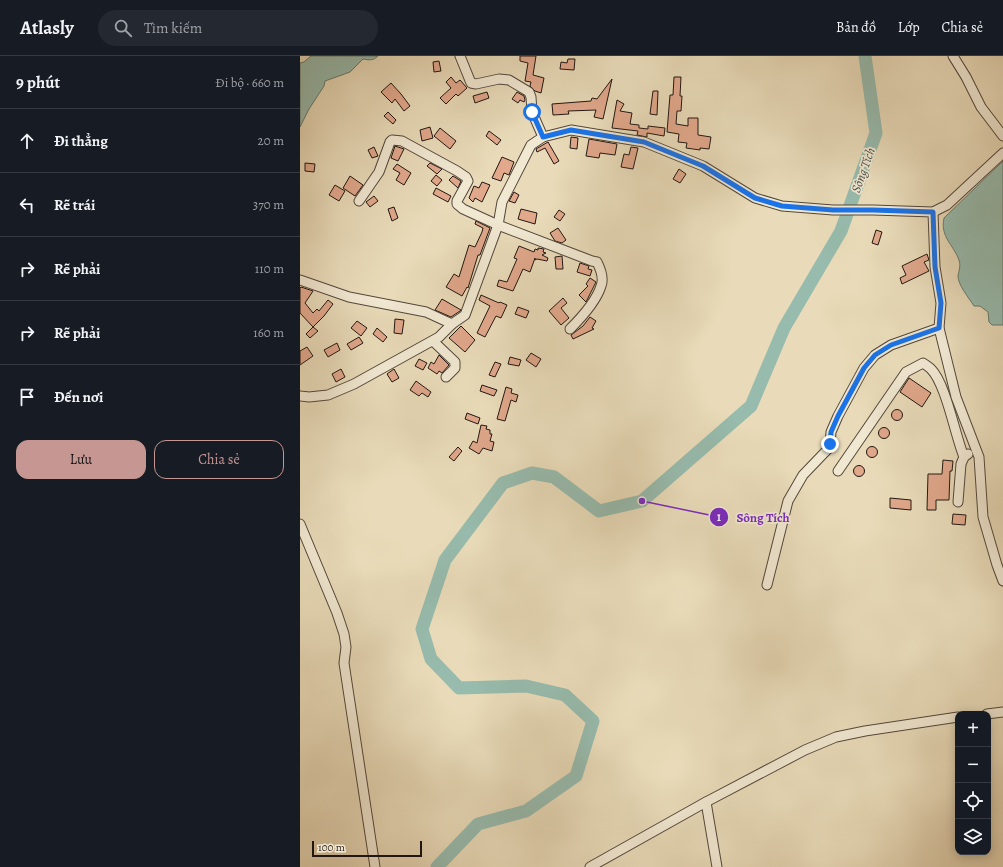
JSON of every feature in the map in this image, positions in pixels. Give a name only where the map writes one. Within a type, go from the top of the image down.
[{"type":"street","points":[[460,56],[471,83],[476,84],[498,79],[509,80],[529,92],[531,97],[532,112],[543,137]]},
{"type":"street","points":[[953,56],[966,77],[981,107],[1003,136]]},
{"type":"street","points":[[300,396],[309,397],[328,395],[354,384],[433,341],[444,333],[452,324],[465,315],[498,225],[502,202],[531,145],[543,137],[571,130],[644,142],[703,166],[755,198],[782,206],[833,210],[933,212],[947,205],[1003,153]]},
{"type":"street","points":[[359,201],[379,172],[390,142],[396,139],[457,171],[466,177],[468,181],[458,201],[459,207],[498,225],[597,262],[601,271],[602,285],[585,314],[570,329]]},
{"type":"street","points":[[933,212],[935,267],[941,303],[939,328],[956,397],[979,457],[983,517],[1003,581]]},
{"type":"street","points":[[300,280],[349,297],[426,312],[452,324]]},
{"type":"street","points":[[767,586],[788,501],[803,475],[827,450],[830,444],[833,427],[864,368],[875,355],[891,345],[939,328]]},
{"type":"street","points":[[433,341],[455,362],[455,368],[446,377]]},
{"type":"street","points":[[838,471],[906,372],[923,364],[932,370],[941,384],[964,457]]},
{"type":"street","points":[[958,502],[961,464],[964,457],[976,450]]},
{"type":"street","points":[[300,524],[337,613],[344,634],[346,647],[344,663],[376,867]]},
{"type":"street","points":[[991,714],[1003,712]]},
{"type":"street","points":[[590,867],[706,802],[805,750],[836,737],[865,731],[955,717]]},
{"type":"street","points":[[706,802],[717,867]]},
{"type":"shaded area","points":[[311,56],[378,56],[369,60],[363,59],[350,72],[325,81],[324,86],[309,109],[300,127],[300,63],[304,62]]},
{"type":"shaded area","points":[[1003,161],[1003,325],[992,325],[989,322],[988,312],[980,306],[974,306],[958,280],[960,266],[959,260],[945,235],[943,225],[944,218]]},
{"type":"building","points":[[520,56],[536,56],[533,75],[544,78],[541,93],[535,91],[530,86],[531,82],[525,81],[528,63],[520,61]]},
{"type":"building","points":[[568,59],[575,59],[574,70],[560,69],[561,62],[567,63]]},
{"type":"building","points":[[439,61],[441,71],[434,72],[433,62]]},
{"type":"building","points":[[451,77],[456,83],[460,80],[467,88],[458,96],[456,94],[446,104],[440,98],[451,88],[446,82]]},
{"type":"building","points":[[674,77],[681,77],[680,96],[682,96],[681,111],[677,111],[676,124],[688,126],[688,118],[698,118],[698,135],[711,137],[709,149],[700,148],[700,150],[686,148],[687,143],[678,142],[679,134],[667,132],[670,95],[673,95]]},
{"type":"building","points":[[612,79],[603,119],[594,117],[596,110],[568,111],[569,114],[553,115],[552,104],[591,101],[592,98],[597,99]]},
{"type":"building","points":[[391,83],[410,106],[404,111],[395,99],[392,103],[381,92]]},
{"type":"building","points":[[653,91],[658,91],[657,115],[650,114]]},
{"type":"building","points":[[487,92],[489,98],[475,103],[473,96]]},
{"type":"building","points":[[517,92],[524,96],[524,102],[520,100],[518,103],[512,99]]},
{"type":"building","points":[[617,100],[624,104],[620,111],[632,113],[630,124],[639,125],[639,128],[648,129],[648,126],[665,128],[664,136],[647,133],[647,137],[637,135],[638,131],[612,128]]},
{"type":"building","points":[[388,112],[396,120],[393,124],[384,116]]},
{"type":"building","points":[[430,127],[433,138],[422,141],[420,130]]},
{"type":"building","points":[[440,128],[456,141],[450,149],[434,136]]},
{"type":"building","points":[[489,131],[501,140],[497,145],[486,136]]},
{"type":"building","points":[[571,137],[578,138],[577,149],[570,148]]},
{"type":"building","points":[[589,139],[617,144],[615,155],[600,153],[599,158],[586,156]]},
{"type":"building","points":[[548,142],[559,161],[554,164],[545,148],[537,152],[536,149]]},
{"type":"building","points":[[395,146],[404,149],[398,161],[391,158]]},
{"type":"building","points":[[374,147],[378,156],[372,158],[368,150]]},
{"type":"building","points":[[631,147],[638,148],[633,169],[621,167],[624,154],[629,155]]},
{"type":"building","points":[[502,157],[514,162],[509,175],[504,173],[501,181],[492,178]]},
{"type":"building","points":[[305,163],[315,164],[314,172],[305,171]]},
{"type":"building","points":[[430,163],[442,169],[437,174],[427,166]]},
{"type":"building","points":[[397,164],[411,173],[404,185],[396,180],[400,173],[393,169]]},
{"type":"building","points":[[679,169],[686,174],[680,183],[673,179]]},
{"type":"building","points":[[436,175],[442,180],[437,186],[431,181]]},
{"type":"building","points":[[350,176],[363,185],[355,196],[343,188]]},
{"type":"building","points":[[453,176],[461,181],[458,188],[449,180]]},
{"type":"building","points":[[482,182],[490,185],[482,202],[475,198],[473,202],[469,198],[474,186],[479,188]]},
{"type":"building","points":[[335,185],[345,191],[339,201],[329,195]]},
{"type":"building","points":[[436,188],[451,196],[448,202],[433,194]]},
{"type":"building","points":[[514,192],[519,195],[515,203],[509,201]]},
{"type":"building","points":[[374,196],[378,201],[370,207],[366,202]]},
{"type":"building","points":[[394,207],[398,218],[392,221],[388,209]]},
{"type":"building","points":[[521,209],[537,213],[535,224],[518,219]]},
{"type":"building","points":[[559,210],[565,214],[560,221],[554,217]]},
{"type":"building","points":[[476,221],[490,228],[480,255],[478,255],[468,288],[467,287],[462,296],[446,287],[454,274],[459,277],[469,245],[475,247],[482,232],[483,228],[475,224]]},
{"type":"building","points":[[558,228],[566,240],[562,243],[555,241],[550,233]]},
{"type":"building","points":[[876,230],[882,232],[878,245],[872,243]]},
{"type":"building","points":[[519,246],[534,252],[535,249],[538,250],[538,248],[544,249],[543,252],[546,253],[542,255],[548,258],[547,261],[535,260],[535,258],[530,272],[523,269],[513,291],[497,286],[499,280],[507,282],[517,259],[514,258]]},
{"type":"building","points":[[927,254],[929,260],[924,262],[929,271],[902,284],[900,278],[906,275],[902,266]]},
{"type":"building","points":[[562,256],[563,269],[556,269],[555,257]]},
{"type":"building","points":[[580,263],[589,266],[588,269],[592,270],[590,276],[577,272]]},
{"type":"building","points":[[590,278],[596,282],[586,302],[579,295],[588,286],[586,284]]},
{"type":"building","points":[[301,287],[313,291],[305,303],[313,313],[317,309],[319,311],[328,300],[333,304],[313,327],[300,313]]},
{"type":"building","points":[[481,295],[507,305],[501,318],[496,316],[485,337],[477,333],[490,306],[479,300]]},
{"type":"building","points":[[563,298],[567,303],[561,308],[569,318],[561,325],[549,311]]},
{"type":"building","points":[[442,299],[461,310],[451,317],[435,310]]},
{"type":"building","points":[[518,307],[529,311],[526,318],[515,314]]},
{"type":"building","points":[[590,317],[596,321],[592,328],[594,329],[573,339],[571,335],[583,326]]},
{"type":"building","points":[[395,319],[404,320],[402,334],[394,333]]},
{"type":"building","points":[[357,321],[367,328],[361,336],[351,328]]},
{"type":"building","points":[[461,326],[475,340],[465,352],[449,338]]},
{"type":"building","points":[[313,327],[318,331],[310,338],[306,334]]},
{"type":"building","points":[[377,328],[387,337],[383,342],[373,334]]},
{"type":"building","points":[[359,337],[363,343],[351,350],[347,344]]},
{"type":"building","points":[[337,343],[340,350],[328,357],[324,350]]},
{"type":"building","points":[[307,347],[313,356],[300,365],[300,351]]},
{"type":"building","points":[[531,353],[541,359],[536,367],[526,360]]},
{"type":"building","points":[[439,355],[449,365],[442,373],[439,371],[437,374],[428,368],[431,362],[434,364]]},
{"type":"building","points":[[510,357],[521,360],[519,366],[508,364]]},
{"type":"building","points":[[419,359],[427,363],[423,370],[415,366]]},
{"type":"building","points":[[495,362],[501,364],[495,377],[489,375]]},
{"type":"building","points":[[341,369],[345,377],[336,382],[332,374]]},
{"type":"building","points":[[394,369],[399,378],[392,382],[387,374]]},
{"type":"building","points":[[909,378],[931,393],[922,407],[900,392]]},
{"type":"building","points":[[416,381],[431,392],[428,397],[422,393],[419,396],[410,390]]},
{"type":"building","points":[[482,385],[497,390],[494,396],[480,391]]},
{"type":"building","points":[[506,387],[512,389],[511,393],[518,395],[516,402],[511,400],[505,421],[497,419]]},
{"type":"building","points":[[895,410],[899,410],[901,411],[901,419],[895,420],[892,417],[892,413]]},
{"type":"building","points":[[467,413],[480,418],[478,424],[465,419]]},
{"type":"building","points":[[481,425],[487,426],[486,429],[490,430],[490,434],[492,434],[490,441],[494,442],[492,451],[483,448],[479,454],[469,448],[473,441],[477,443]]},
{"type":"building","points":[[882,428],[886,428],[888,429],[888,437],[882,438],[879,435],[879,431]]},
{"type":"building","points":[[458,447],[462,451],[454,461],[449,457]]},
{"type":"building","points":[[870,447],[874,447],[876,448],[876,456],[870,457],[867,454],[867,450]]},
{"type":"building","points":[[943,460],[953,461],[952,471],[950,471],[949,500],[936,500],[936,510],[927,510],[928,474],[942,474]]},
{"type":"building","points":[[857,466],[861,466],[863,467],[863,475],[857,476],[854,473],[854,469]]},
{"type":"building","points":[[890,498],[911,500],[911,510],[890,508]]},
{"type":"building","points":[[953,514],[966,515],[965,525],[952,524]]},
{"type":"waterway","name":"Sông Tích","points":[[437,867],[478,824],[526,811],[576,776],[593,721],[565,695],[526,686],[459,688],[431,659],[422,629],[445,560],[503,483],[532,473],[554,477],[599,511],[642,501],[751,406],[784,328],[841,231],[876,133],[865,56]]},
{"type":"place","name":"Sông Tích","points":[[642,501]]},
{"type":"route","points":[[532,112],[543,137],[571,130],[644,142],[703,166],[755,198],[782,206],[833,210],[933,212],[935,267],[941,303],[939,328],[891,345],[875,355],[864,368],[838,416],[831,432],[830,444]]}]
